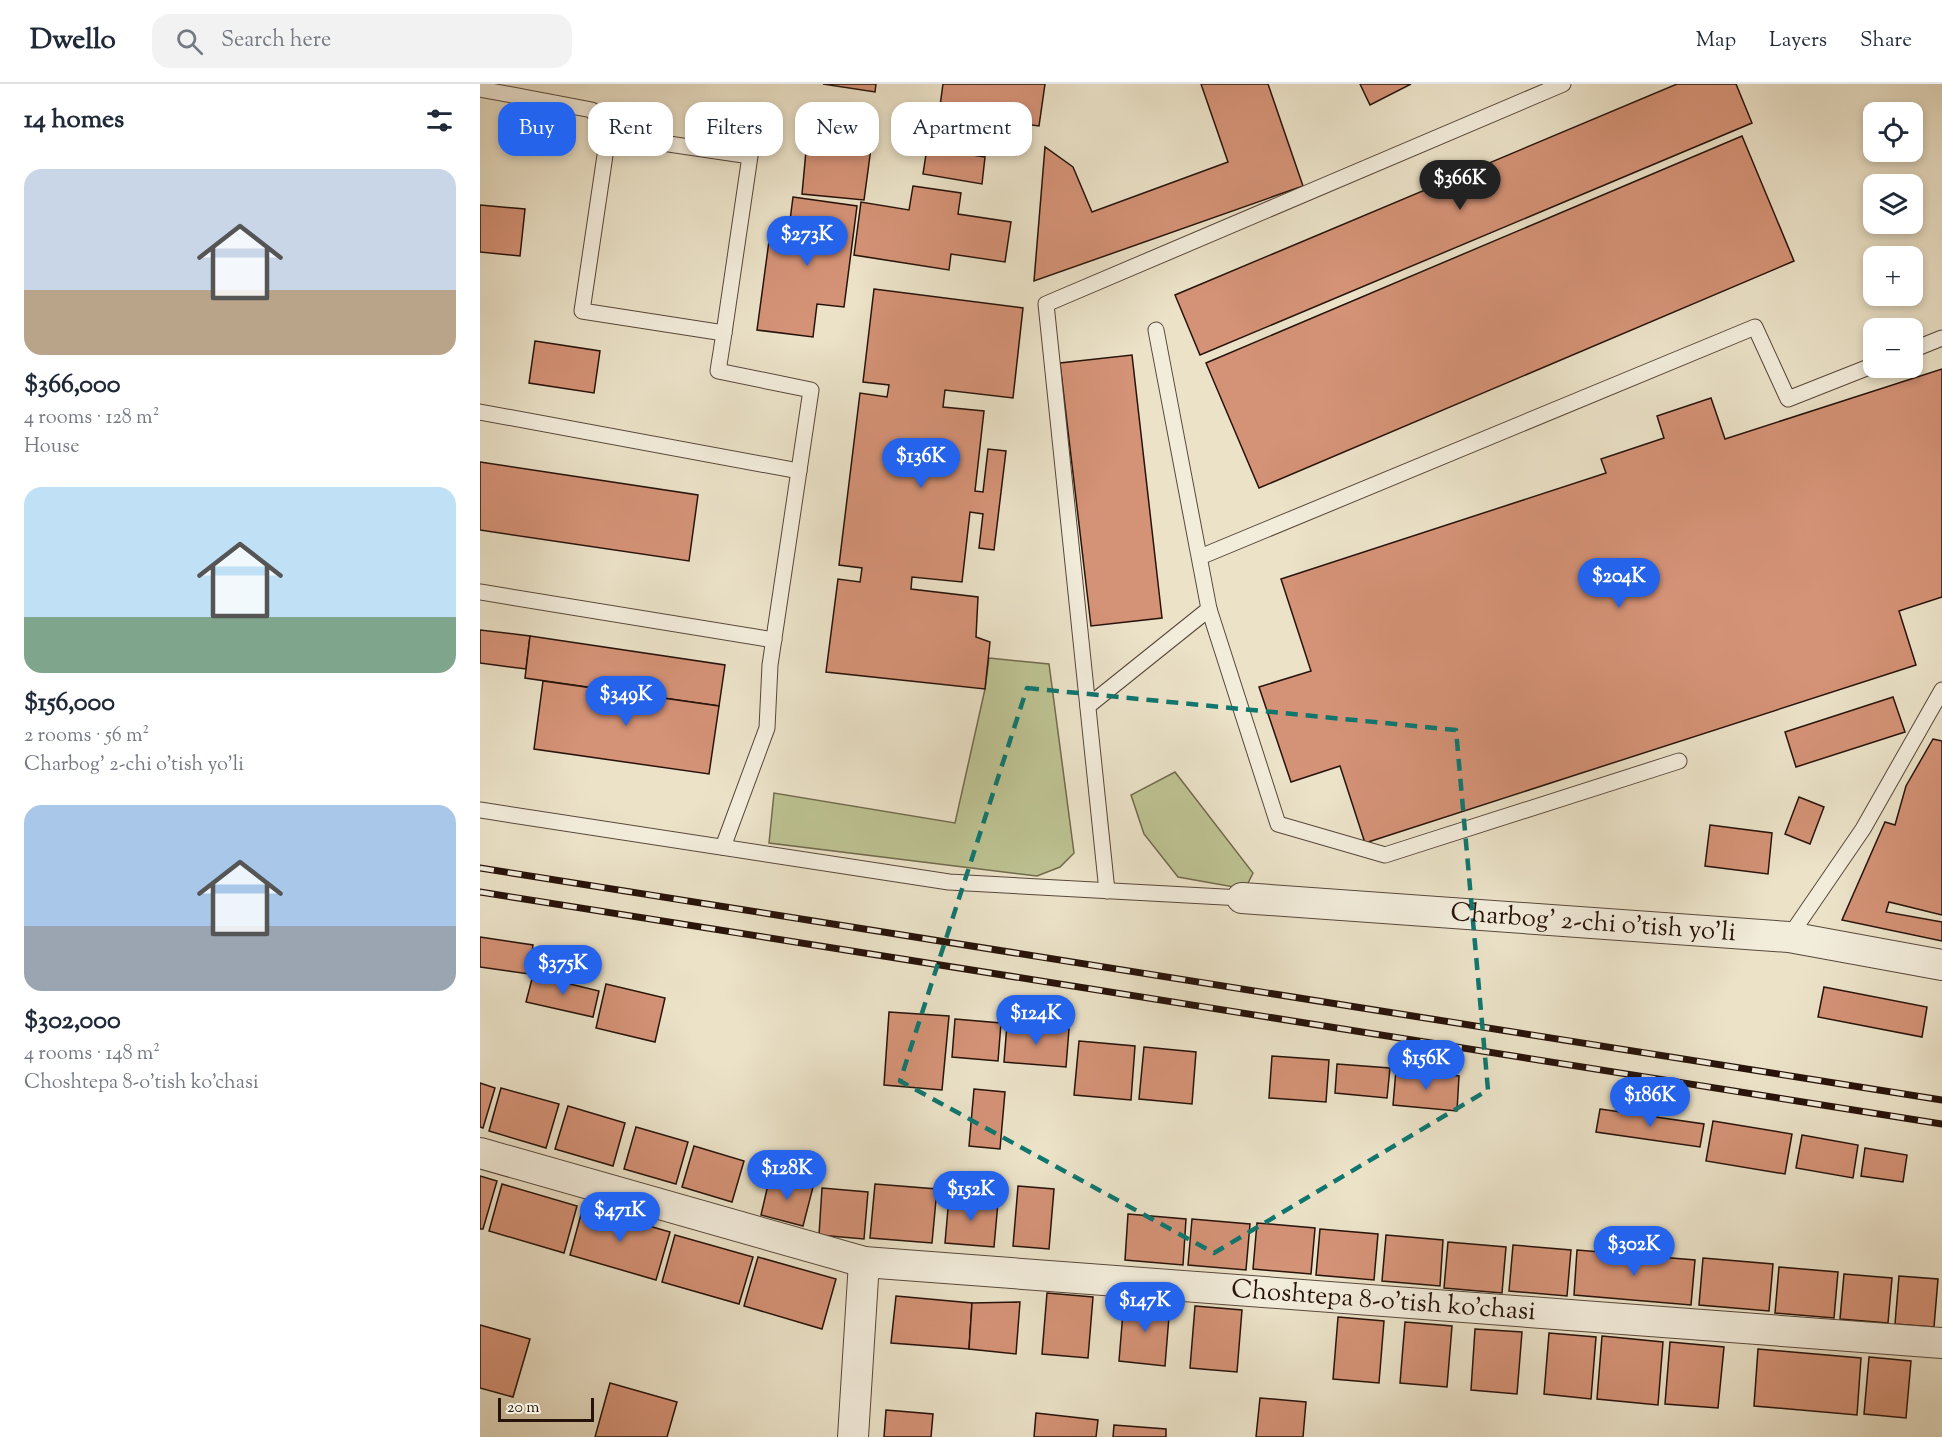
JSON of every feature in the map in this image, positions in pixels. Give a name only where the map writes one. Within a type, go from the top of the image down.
[{"type":"street","name":"Charbog' 2-chi o'tish yo'li","points":[[1242,898],[1789,937],[1942,965]]},
{"type":"street","name":"Choshtepa 8-o'tish ko'chasi","points":[[480,1153],[864,1262],[1942,1342]]},
{"type":"street","points":[[853,1437],[864,1262]]},
{"type":"lane","points":[[1107,891],[1046,304],[1563,84]]},
{"type":"lane","points":[[480,89],[588,109]]},
{"type":"lane","points":[[673,145],[750,156],[718,371],[811,390],[770,665],[768,728],[723,847]]},
{"type":"lane","points":[[605,156],[582,311],[724,333]]},
{"type":"lane","points":[[1200,558],[1755,327],[1788,399],[1863,370]]},
{"type":"lane","points":[[1156,330],[1209,609],[1278,824],[1385,855],[1679,761]]},
{"type":"lane","points":[[1923,346],[1942,338]]},
{"type":"lane","points":[[480,412],[799,471]]},
{"type":"lane","points":[[480,592],[774,640]]},
{"type":"lane","points":[[1088,706],[1209,609]]},
{"type":"lane","points":[[1789,937],[1863,829],[1942,690]]},
{"type":"lane","points":[[480,810],[949,882],[1242,898]]},
{"type":"highlighted area","points":[[1027,688],[1456,730],[1488,1090],[1214,1253],[900,1081]]},
{"type":"green space","points":[[989,658],[1049,664],[1074,853],[1060,867],[1037,876],[769,843],[774,793],[955,823],[985,689]]},
{"type":"green space","points":[[1175,772],[1253,873],[1245,889],[1178,877],[1144,834],[1131,795]]},
{"type":"building","points":[[823,84],[876,84],[875,92]]},
{"type":"building","points":[[943,84],[1045,84],[1039,126],[1032,125],[1032,102],[941,102]]},
{"type":"building","points":[[1201,84],[1268,84],[1303,186],[1034,281],[1045,147],[1073,167],[1092,212],[1228,162]]},
{"type":"building","points":[[1360,84],[1411,84],[1370,105]]},
{"type":"building","points":[[1677,84],[1736,84],[1752,123],[1200,355],[1175,295]]},
{"type":"building","points":[[1742,136],[1794,261],[1259,488],[1206,363]]},
{"type":"building","points":[[806,156],[870,156],[864,200],[802,194]]},
{"type":"building","points":[[926,156],[985,157],[982,184],[923,174]]},
{"type":"building","points":[[913,186],[961,193],[958,214],[1011,222],[1005,262],[951,254],[949,270],[854,255],[861,202],[909,210]]},
{"type":"building","points":[[793,197],[857,206],[844,307],[817,304],[813,337],[757,330],[769,241],[787,244]]},
{"type":"building","points":[[480,205],[525,209],[520,256],[480,252]]},
{"type":"building","points":[[874,289],[1023,308],[1013,398],[945,390],[943,407],[984,411],[975,491],[983,492],[988,449],[1006,451],[994,550],[979,548],[983,514],[970,512],[962,582],[912,577],[911,589],[978,597],[976,637],[990,642],[985,689],[826,672],[838,579],[860,582],[862,568],[839,565],[860,393],[887,397],[889,385],[863,382]]},
{"type":"building","points":[[535,341],[600,351],[594,393],[529,383]]},
{"type":"building","points":[[1132,355],[1162,618],[1091,626],[1060,363]]},
{"type":"building","points":[[1942,369],[1942,597],[1899,611],[1916,665],[1365,843],[1340,766],[1291,782],[1259,687],[1311,671],[1281,579],[1606,473],[1601,459],[1664,438],[1657,416],[1711,398],[1725,439],[1914,378],[1923,378],[1923,375]]},
{"type":"building","points":[[480,462],[698,495],[689,561],[480,530]]},
{"type":"building","points":[[480,630],[530,636],[526,669],[480,663]]},
{"type":"building","points":[[530,636],[725,665],[719,706],[525,678]]},
{"type":"building","points":[[543,681],[719,706],[709,774],[534,749]]},
{"type":"building","points":[[1893,697],[1905,732],[1796,767],[1785,732]]},
{"type":"building","points":[[1933,739],[1942,741],[1942,915],[1889,902],[1886,912],[1942,922],[1942,941],[1842,920],[1885,822],[1895,825],[1906,786]]},
{"type":"building","points":[[1799,797],[1824,807],[1810,844],[1785,834]]},
{"type":"building","points":[[1710,825],[1772,833],[1768,874],[1705,866]]},
{"type":"building","points":[[480,937],[533,945],[529,974],[480,967]]},
{"type":"building","points":[[533,975],[599,991],[593,1017],[526,1002]]},
{"type":"building","points":[[606,984],[665,998],[655,1042],[596,1028]]},
{"type":"building","points":[[1824,987],[1927,1007],[1922,1037],[1818,1017]]},
{"type":"building","points":[[889,1012],[949,1016],[942,1090],[884,1085]]},
{"type":"building","points":[[955,1019],[1001,1023],[998,1061],[952,1057]]},
{"type":"building","points":[[1007,1024],[1069,1029],[1066,1067],[1004,1062]]},
{"type":"building","points":[[1079,1041],[1135,1046],[1131,1100],[1074,1095]]},
{"type":"building","points":[[1144,1047],[1196,1052],[1192,1104],[1139,1099]]},
{"type":"building","points":[[1272,1056],[1329,1060],[1326,1102],[1269,1098]]},
{"type":"building","points":[[1337,1064],[1390,1068],[1387,1098],[1335,1093]]},
{"type":"building","points":[[1396,1070],[1459,1076],[1457,1111],[1393,1105]]},
{"type":"building","points":[[480,1083],[495,1088],[483,1128],[480,1127]]},
{"type":"building","points":[[501,1088],[559,1104],[546,1148],[489,1131]]},
{"type":"building","points":[[974,1089],[1005,1092],[1000,1149],[969,1146]]},
{"type":"building","points":[[568,1106],[625,1123],[613,1166],[555,1149]]},
{"type":"building","points":[[1600,1109],[1704,1124],[1700,1147],[1596,1132]]},
{"type":"building","points":[[1713,1121],[1792,1134],[1785,1174],[1706,1161]]},
{"type":"building","points":[[636,1127],[688,1142],[676,1184],[624,1169]]},
{"type":"building","points":[[1802,1135],[1858,1145],[1853,1178],[1796,1168]]},
{"type":"building","points":[[694,1146],[744,1161],[732,1202],[682,1187]]},
{"type":"building","points":[[1865,1148],[1907,1155],[1903,1182],[1861,1176]]},
{"type":"building","points":[[480,1176],[497,1181],[483,1229],[480,1229]]},
{"type":"building","points":[[770,1176],[813,1187],[803,1226],[761,1215]]},
{"type":"building","points":[[502,1184],[577,1206],[564,1253],[489,1231]]},
{"type":"building","points":[[875,1184],[937,1189],[932,1243],[870,1238]]},
{"type":"building","points":[[1018,1186],[1054,1189],[1049,1249],[1013,1246]]},
{"type":"building","points":[[822,1188],[868,1192],[864,1239],[819,1235]]},
{"type":"building","points":[[949,1197],[998,1202],[994,1247],[945,1243]]},
{"type":"building","points":[[583,1207],[670,1232],[656,1280],[570,1255]]},
{"type":"building","points":[[1128,1214],[1186,1219],[1183,1265],[1125,1260]]},
{"type":"building","points":[[1192,1219],[1250,1224],[1246,1270],[1188,1265]]},
{"type":"building","points":[[1257,1223],[1315,1228],[1311,1274],[1253,1269]]},
{"type":"building","points":[[1320,1229],[1378,1234],[1374,1280],[1316,1275]]},
{"type":"building","points":[[675,1235],[753,1257],[739,1304],[662,1282]]},
{"type":"building","points":[[1386,1235],[1443,1240],[1440,1286],[1382,1281]]},
{"type":"building","points":[[1448,1242],[1506,1247],[1502,1293],[1444,1288]]},
{"type":"building","points":[[1513,1245],[1571,1250],[1567,1296],[1509,1291]]},
{"type":"building","points":[[1577,1250],[1695,1260],[1691,1305],[1574,1295]]},
{"type":"building","points":[[758,1257],[836,1279],[822,1329],[744,1306]]},
{"type":"building","points":[[1703,1258],[1773,1264],[1769,1311],[1699,1305]]},
{"type":"building","points":[[1779,1267],[1838,1272],[1834,1318],[1775,1313]]},
{"type":"building","points":[[1844,1274],[1892,1278],[1888,1323],[1840,1319]]},
{"type":"building","points":[[1899,1276],[1938,1279],[1934,1327],[1895,1324]]},
{"type":"building","points":[[1047,1293],[1093,1297],[1088,1358],[1042,1354]]},
{"type":"building","points":[[896,1296],[972,1303],[969,1349],[891,1343]]},
{"type":"building","points":[[1124,1300],[1170,1304],[1165,1366],[1119,1361]]},
{"type":"building","points":[[1020,1302],[1016,1354],[969,1349],[972,1303]]},
{"type":"building","points":[[1195,1306],[1242,1310],[1237,1372],[1190,1368]]},
{"type":"building","points":[[1338,1317],[1384,1321],[1379,1383],[1333,1379]]},
{"type":"building","points":[[1405,1322],[1452,1326],[1447,1387],[1400,1383]]},
{"type":"building","points":[[480,1325],[530,1339],[513,1397],[480,1388]]},
{"type":"building","points":[[1475,1329],[1522,1332],[1517,1394],[1471,1390]]},
{"type":"building","points":[[1549,1333],[1596,1337],[1591,1399],[1544,1394]]},
{"type":"building","points":[[1602,1336],[1663,1342],[1658,1405],[1597,1399]]},
{"type":"building","points":[[1670,1342],[1724,1347],[1718,1408],[1665,1404]]},
{"type":"building","points":[[1758,1349],[1861,1358],[1857,1415],[1754,1406]]},
{"type":"building","points":[[1869,1357],[1911,1361],[1906,1418],[1864,1414]]},
{"type":"building","points":[[610,1383],[677,1402],[667,1437],[595,1437]]},
{"type":"building","points":[[1260,1398],[1306,1402],[1303,1437],[1256,1437]]},
{"type":"building","points":[[886,1410],[933,1414],[931,1437],[884,1437]]},
{"type":"building","points":[[1036,1413],[1098,1420],[1096,1437],[1034,1437]]},
{"type":"building","points":[[1114,1425],[1166,1429],[1166,1437],[1113,1437]]},
{"type":"railway","points":[[480,868],[1942,1100]]},
{"type":"railway","points":[[480,892],[1942,1124]]}]
